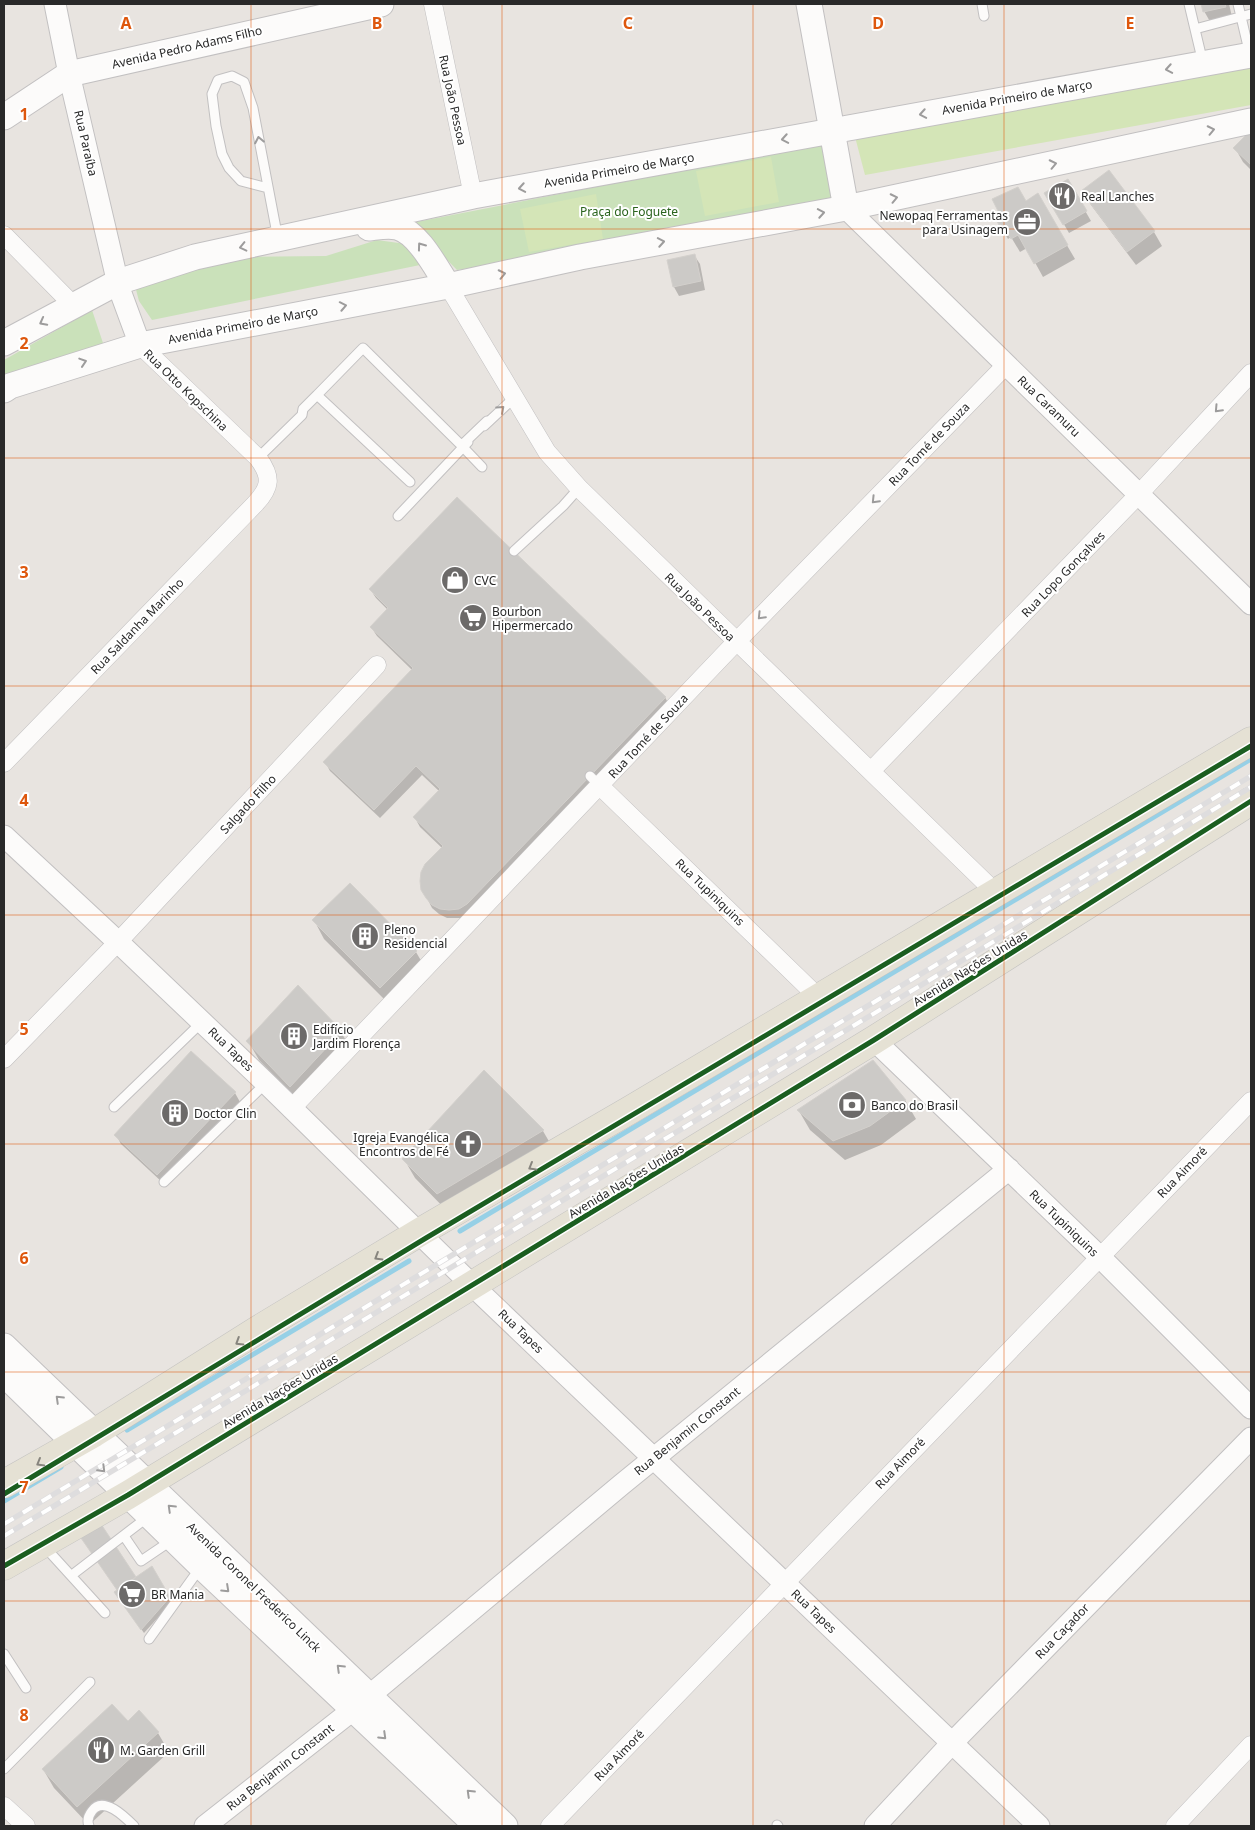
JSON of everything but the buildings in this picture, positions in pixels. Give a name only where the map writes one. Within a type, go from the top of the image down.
[{"type":"main road","name":"Avenida Pedro Adams Filho","points":[[4,117],[69,74],[381,4]]},
{"type":"main road","points":[[809,4],[846,208]]},
{"type":"main road","name":"Avenida Primeiro de Março","points":[[4,343],[118,282],[195,257],[473,196],[1250,55]]},
{"type":"main road","name":"Avenida Primeiro de Março","points":[[4,390],[10,386],[140,345],[448,286],[580,257],[846,208],[1251,121]]},
{"type":"main road","points":[[281,238],[382,226],[396,227],[408,232],[417,240],[448,286]]},
{"type":"main road","points":[[4,1484],[85,1438],[256,1331],[420,1232],[630,1110],[1251,740]]},
{"type":"main road","name":"Avenida Nações Unidas","points":[[4,1566],[137,1489],[473,1286],[874,1040],[1251,801]]},
{"type":"main road","name":"Avenida Coronel Frederico Linck","points":[[4,1346],[85,1438],[362,1702],[477,1826]]},
{"type":"main road","name":"Avenida Coronel Frederico Linck","points":[[4,1374],[20,1398],[85,1438]]},
{"type":"main road","name":"Avenida Coronel Frederico Linck","points":[[137,1489],[150,1516],[201,1566],[505,1826]]},
{"type":"street","name":"Rua Paraíba","points":[[55,4],[69,74],[118,282]]},
{"type":"street","name":"Rua João Pessoa","points":[[433,4],[473,196]]},
{"type":"street","name":"Rua Caramuru","points":[[846,208],[1251,604]]},
{"type":"street","points":[[4,235],[74,306]]},
{"type":"street","name":"Rua Otto Kopschina","points":[[118,282],[124,306],[140,345],[258,458],[267,470],[267,487]]},
{"type":"street","name":"Rua João Pessoa","points":[[448,286],[547,452],[579,488],[995,892]]},
{"type":"street","name":"Rua Tomé de Souza","points":[[291,1109],[595,781],[736,642],[1006,365]]},
{"type":"street","name":"Rua Lopo Gonçalves","points":[[871,771],[1139,494],[1251,373]]},
{"type":"street","name":"Rua Saldanha Marinho","points":[[4,763],[263,496],[267,487]]},
{"type":"street","name":"Salgado Filho","points":[[4,1059],[118,942],[377,665]]},
{"type":"street","name":"Rua Tupiniquins","points":[[595,781],[819,998]]},
{"type":"street","name":"Rua Tapes","points":[[4,836],[266,1083],[473,1286],[1039,1826]]},
{"type":"street","name":"Rua Tupiniquins","points":[[874,1040],[1100,1257],[1251,1408]]},
{"type":"street","name":"Rua Aimoré","points":[[550,1826],[1251,1101]]},
{"type":"street","name":"Rua Benjamin Constant","points":[[206,1826],[362,1702],[654,1458],[1009,1169]]},
{"type":"street","name":"Rua Caçador","points":[[875,1826],[952,1743],[1251,1438]]},
{"type":"street","points":[[1175,1826],[1251,1744]]},
{"type":"street","points":[[4,1806],[20,1825]]},
{"type":"lane","points":[[982,4],[984,16]]},
{"type":"lane","points":[[1189,4],[1203,63]]},
{"type":"lane","points":[[1238,4],[1250,55]]},
{"type":"lane","points":[[1195,28],[1251,14]]},
{"type":"lane","points":[[268,188],[241,182],[229,168],[222,154],[212,94],[218,80],[232,76],[244,82],[253,108],[268,188],[281,238]]},
{"type":"lane","points":[[258,458],[302,415],[303,409],[363,348],[482,467]]},
{"type":"lane","points":[[317,395],[410,482]]},
{"type":"lane","points":[[398,516],[442,469],[461,445],[514,397]]},
{"type":"lane","points":[[514,551],[563,506],[579,488]]},
{"type":"lane","points":[[114,1106],[202,1022]]},
{"type":"lane","points":[[164,1182],[266,1083]]},
{"type":"lane","points":[[72,1575],[150,1516]]},
{"type":"lane","points":[[124,1536],[141,1561],[173,1539]]},
{"type":"lane","points":[[42,1544],[105,1613]]},
{"type":"lane","points":[[149,1639],[201,1566]]},
{"type":"lane","points":[[4,1654],[26,1688]]},
{"type":"lane","points":[[4,1769],[90,1682]]},
{"type":"lane","points":[[89,1826],[87,1822],[90,1813],[96,1807],[103,1805],[113,1808],[134,1826]]},
{"type":"green space","points":[[1251,62],[1251,105],[865,175],[854,133]]},
{"type":"green space","name":"Praça do Foguete","points":[[825,142],[832,201],[582,250],[457,270],[411,223]]},
{"type":"green space","points":[[771,157],[779,202],[705,216],[696,171]]},
{"type":"green space","points":[[596,194],[603,239],[529,252],[520,209]]},
{"type":"green space","points":[[377,240],[406,244],[420,265],[152,320],[139,301],[134,282],[230,257],[326,256]]},
{"type":"green space","points":[[92,310],[104,346],[4,383],[4,360]]},
{"type":"waterway","points":[[460,1231],[1251,759]]},
{"type":"waterway","points":[[127,1430],[409,1261]]},
{"type":"waterway","points":[[4,1501],[61,1467]]},
{"type":"railway","points":[[4,1524],[1251,776]]},
{"type":"railway","points":[[4,1536],[1251,787]]},
{"type":"cycle path","points":[[4,1494],[426,1238],[1251,746]]},
{"type":"cycle path","points":[[4,1566],[128,1495],[874,1040],[1251,801]]},
{"type":"place","name":"Real Lanches","points":[[1062,196]]},
{"type":"place","name":"Newopaq Ferramentas para Usinagem","points":[[1027,222]]},
{"type":"place","name":"CVC","points":[[455,580]]},
{"type":"place","name":"Bourbon Hipermercado","points":[[473,618]]},
{"type":"place","name":"Pleno Residencial","points":[[365,936]]},
{"type":"place","name":"Edifício Jardim Florença","points":[[294,1036]]},
{"type":"place","name":"Banco do Brasil","points":[[852,1105]]},
{"type":"place","name":"Doctor Clin","points":[[175,1113]]},
{"type":"place","name":"Igreja Evangélica Encontros de Fé","points":[[468,1144]]},
{"type":"place","name":"BR Mania","points":[[132,1594]]},
{"type":"place","name":"M. Garden Grill","points":[[101,1750]]}]
